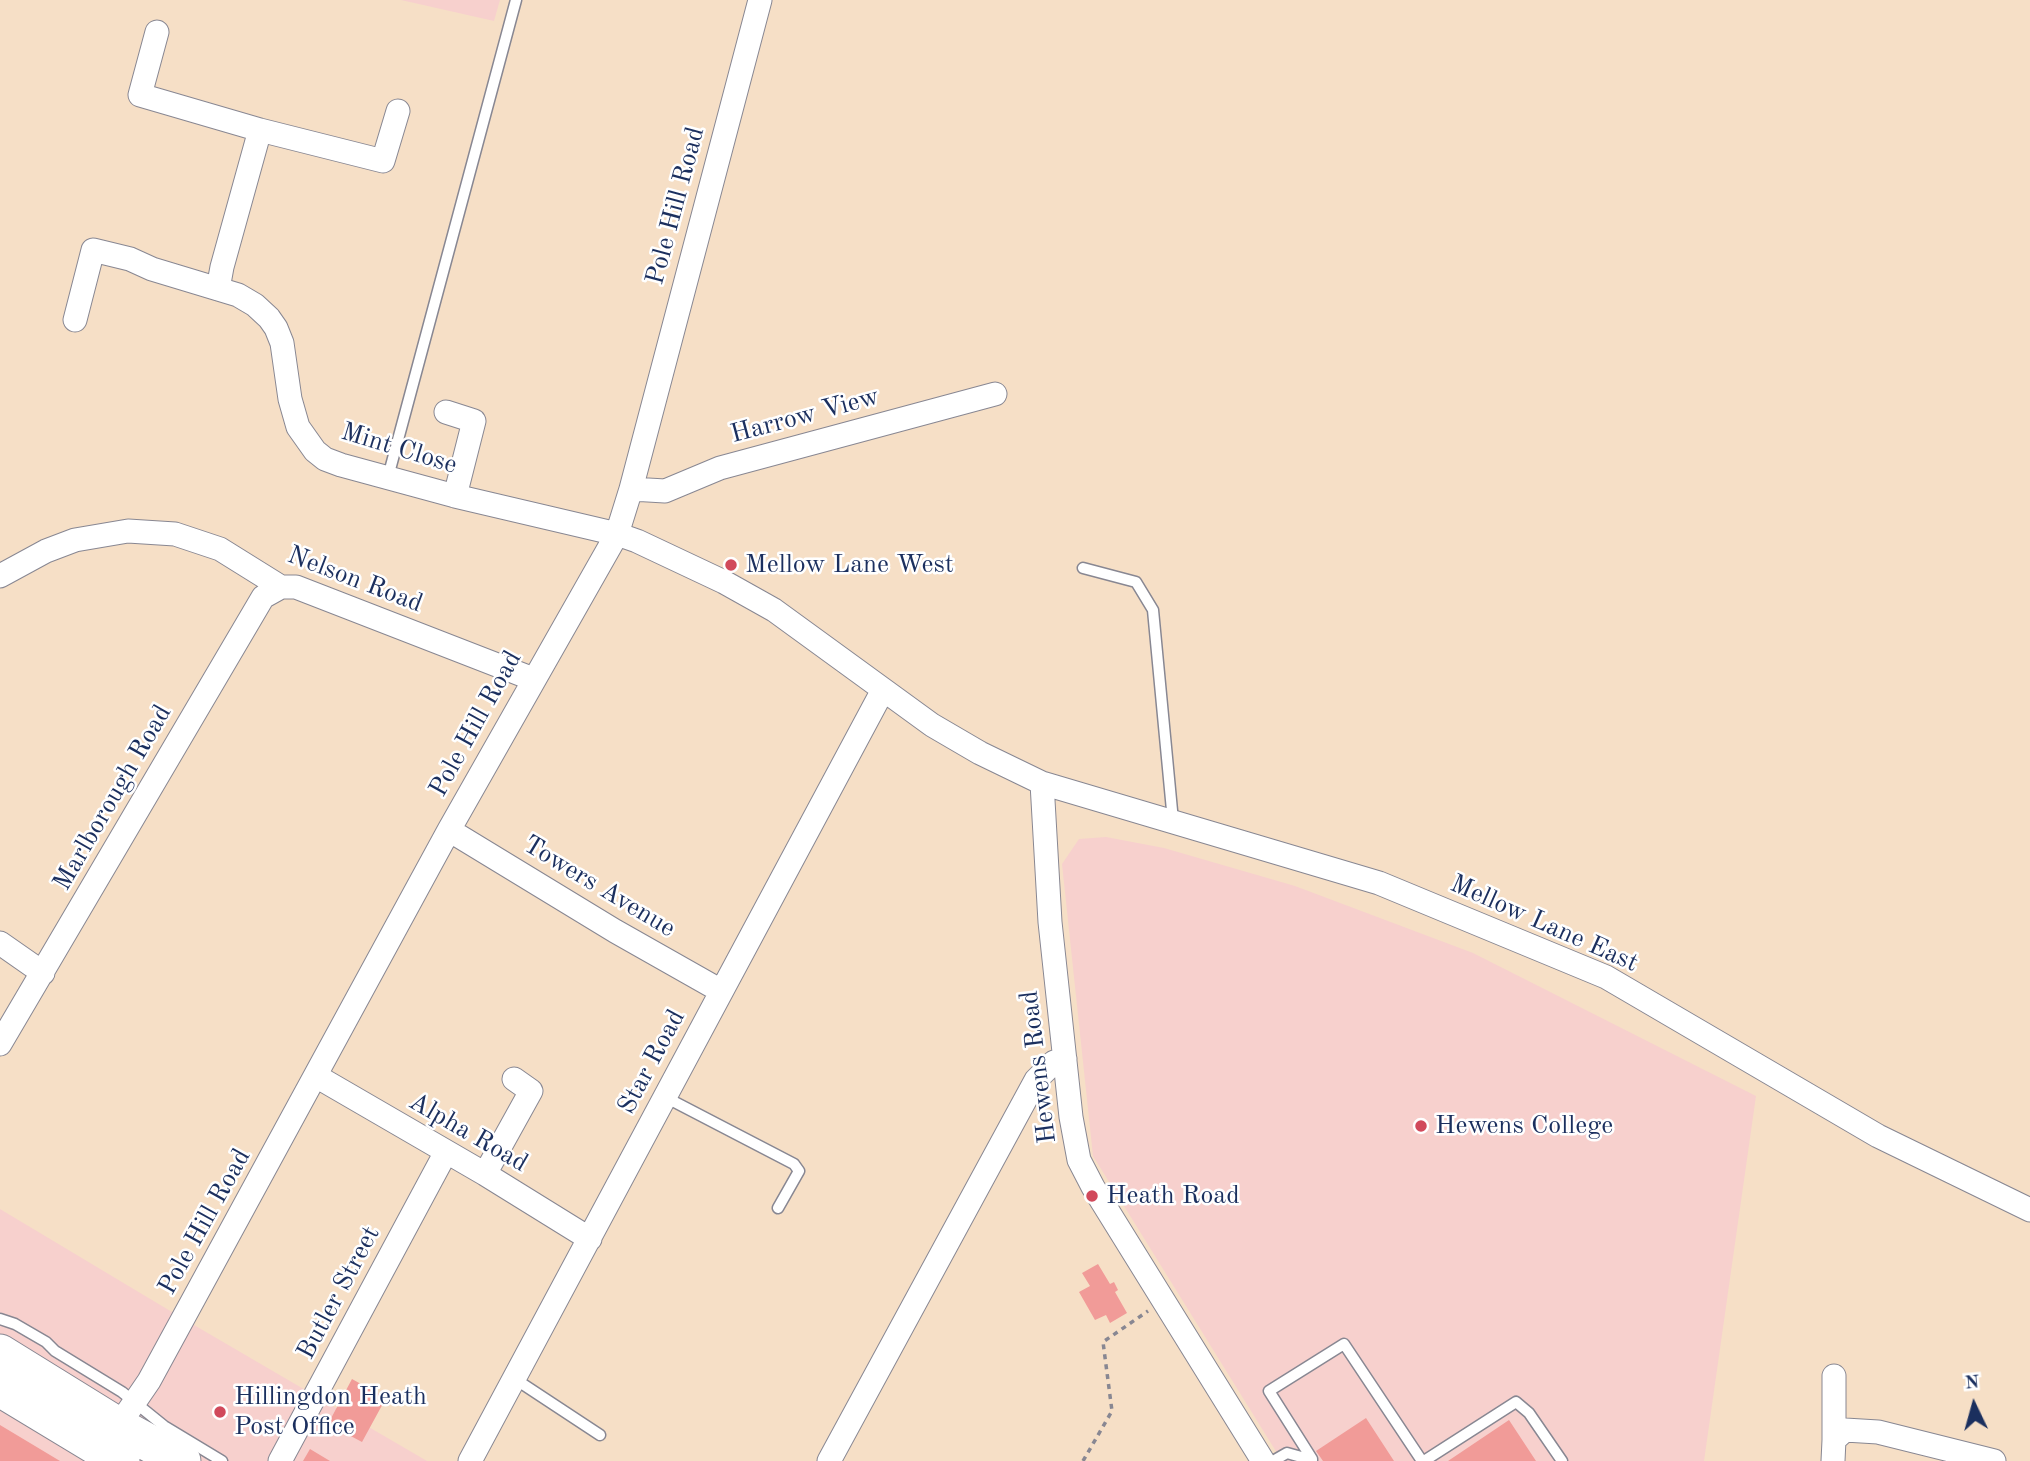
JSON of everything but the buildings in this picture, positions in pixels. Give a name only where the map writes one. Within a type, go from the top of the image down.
[{"type":"main road","points":[[0,1353],[119,1435]]},
{"type":"main road","points":[[0,1388],[182,1461]]},
{"type":"street","name":"Pole Hill Road","points":[[119,1435],[449,830],[617,534],[760,0]]},
{"type":"street","points":[[157,32],[140,94],[260,130],[383,161],[398,111]]},
{"type":"street","points":[[218,289],[260,130]]},
{"type":"street","name":"Mint Close","points":[[75,320],[93,250],[130,259],[152,270],[238,295],[255,305],[276,328],[283,351],[293,415],[315,451],[341,465],[455,496],[617,534]]},
{"type":"street","name":"Harrow View","points":[[631,489],[665,491],[720,468],[995,394]]},
{"type":"street","points":[[446,412],[474,421],[455,496]]},
{"type":"street","name":"Nelson Road","points":[[0,576],[46,551],[75,540],[128,531],[175,534],[200,541],[242,561],[281,587],[296,587],[533,679]]},
{"type":"street","points":[[617,534],[724,582],[774,610],[932,725],[1042,783]]},
{"type":"street","name":"Marlborough Road","points":[[0,1044],[263,597],[281,587]]},
{"type":"street","name":"Star Road","points":[[470,1461],[883,690]]},
{"type":"street","name":"Mellow Lane East","points":[[1042,783],[1379,883],[1606,977],[1878,1136],[2030,1210]]},
{"type":"street","name":"Hewens Road","points":[[1042,783],[1050,922],[1079,1160],[1093,1187],[1263,1461]]},
{"type":"street","name":"Towers Avenue","points":[[449,830],[615,931],[721,991]]},
{"type":"street","points":[[0,943],[43,973]]},
{"type":"street","points":[[829,1461],[1036,1080],[1054,1062],[1065,1059]]},
{"type":"street","name":"Alpha Road","points":[[316,1076],[485,1174],[590,1239]]},
{"type":"street","points":[[485,1174],[531,1091],[514,1079]]},
{"type":"street","name":"Butler Street","points":[[280,1461],[446,1152]]},
{"type":"street","points":[[1833,1451],[1834,1376]]},
{"type":"street","points":[[1833,1451],[1845,1430],[1878,1432],[1994,1461]]},
{"type":"lane","points":[[388,477],[516,0]]},
{"type":"lane","points":[[1083,568],[1136,582],[1153,610],[1173,821]]},
{"type":"lane","points":[[665,1097],[794,1164],[799,1171],[778,1208]]},
{"type":"lane","points":[[0,1319],[15,1324],[46,1342],[119,1435],[164,1426],[222,1461]]},
{"type":"lane","points":[[1312,1460],[1269,1391],[1344,1344],[1423,1461],[1516,1402],[1529,1413],[1562,1461]]},
{"type":"lane","points":[[514,1379],[600,1435]]},
{"type":"lane","points":[[1273,1461],[1287,1453],[1312,1460]]},
{"type":"path","points":[[1083,1461],[1112,1411],[1103,1342],[1164,1300]]},
{"type":"shaded area","points":[[401,0],[500,0],[494,21]]},
{"type":"shaded area","name":"Hewens College","points":[[1106,837],[1164,848],[1295,886],[1473,953],[1756,1096],[1704,1461],[1282,1461],[1093,1156],[1062,864],[1079,839]]},
{"type":"shaded area","points":[[0,1209],[182,1318],[427,1461],[0,1461]]},
{"type":"place","name":"Mellow Lane West","points":[[731,565]]},
{"type":"place","name":"Hewens College","points":[[1421,1126]]},
{"type":"place","name":"Heath Road","points":[[1092,1196]]},
{"type":"place","name":"Hillingdon Heath Post Office","points":[[220,1412]]}]
